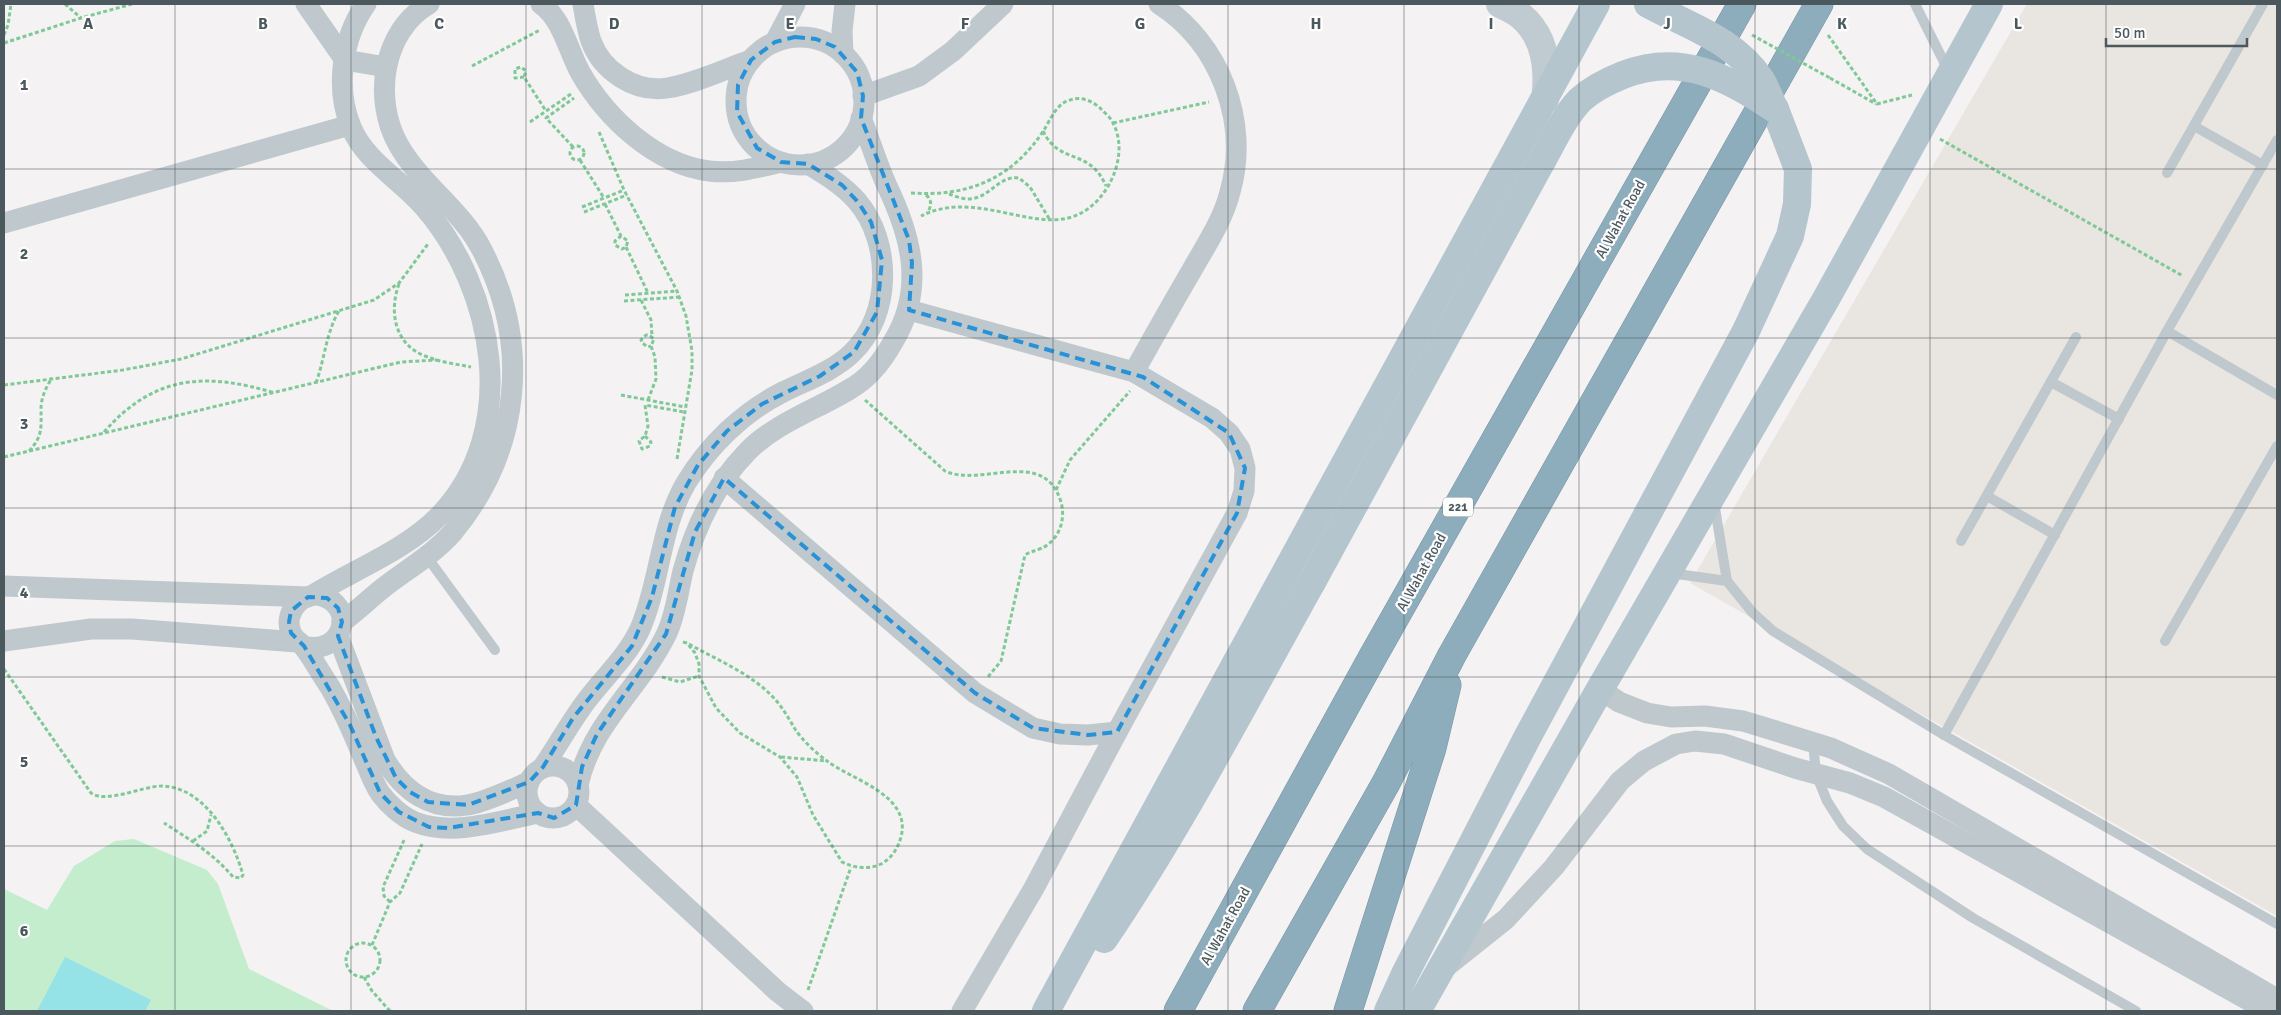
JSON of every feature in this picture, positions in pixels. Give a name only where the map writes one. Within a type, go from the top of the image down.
[{"type":"highway","name":"Al Wahat Road","points":[[1178,1011],[1372,658],[1742,4]]},
{"type":"highway","points":[[1256,1011],[1386,784],[1452,655],[1816,8]]},
{"type":"highway","points":[[1348,1011],[1432,748],[1452,655]]},
{"type":"main road","points":[[1046,1011],[1067,976],[1596,4]]},
{"type":"main road","points":[[1388,1011],[1528,736],[1746,331],[1790,236],[1796,204],[1798,169],[1775,109],[1761,81],[1748,63],[1732,49],[1648,4]]},
{"type":"main road","points":[[1417,1011],[1600,689],[1669,573],[1713,493],[1826,299],[1988,4]]},
{"type":"main road","points":[[1067,976],[1091,954],[1134,896],[1222,744],[1312,582],[1538,168],[1562,126],[1580,100],[1607,81],[1642,68],[1674,66],[1699,69],[1726,79],[1775,109]]},
{"type":"street","points":[[306,4],[344,60],[386,67]]},
{"type":"street","points":[[366,4],[351,33],[344,60],[343,95],[350,125],[366,151],[423,206],[459,257],[472,285],[482,315],[488,346],[488,408],[483,439],[466,479],[440,514],[408,543],[298,602],[291,611],[289,622],[291,633],[300,644],[350,725],[380,793],[399,812],[421,824],[475,826],[538,813]]},
{"type":"street","points":[[4,641],[91,629],[132,628],[300,644],[313,649],[323,648],[332,644],[340,629],[384,587],[427,557],[452,533],[474,503],[495,463],[504,437],[510,410],[513,355],[510,327],[504,301],[494,276],[472,232],[446,201],[418,174],[396,142],[385,106],[384,86],[386,67],[394,44],[407,23],[430,4]]},
{"type":"street","points":[[541,4],[550,11],[592,89],[628,131],[652,150],[680,163],[709,171],[746,170],[781,162],[808,164],[822,160],[841,149],[856,132],[861,118],[864,96],[857,72],[843,54],[826,42],[795,36],[775,42],[758,52],[751,60],[738,84],[737,112],[748,138],[757,148],[781,162]]},
{"type":"street","points":[[583,4],[592,42],[603,63],[621,78],[643,87],[666,88],[751,60]]},
{"type":"street","points":[[775,42],[796,4]]},
{"type":"street","points":[[843,54],[842,31],[845,4]]},
{"type":"street","points":[[864,96],[919,76],[953,52],[1003,4]]},
{"type":"street","points":[[1138,375],[1219,222],[1230,192],[1236,161],[1235,129],[1229,97],[1211,55],[1198,37],[1180,19],[1159,4]]},
{"type":"street","points":[[1500,4],[1521,16],[1535,33],[1545,55],[1548,77],[1545,100]]},
{"type":"street","points":[[808,164],[842,186],[858,202],[870,222],[879,243],[882,260],[882,289],[877,312],[867,333],[854,352],[836,366],[781,393],[744,417],[712,448],[689,478],[681,493],[667,530],[652,597],[632,646],[573,718],[543,767],[532,776],[529,782],[528,799],[538,813],[545,817],[554,818],[570,812],[577,795],[582,767],[597,734],[649,662],[666,634],[674,615],[683,572],[696,532],[708,504],[724,478],[748,451],[776,428],[852,388],[886,354],[899,333],[908,310],[912,287],[912,264],[905,226],[861,118]]},
{"type":"street","points":[[4,223],[350,125]]},
{"type":"street","points":[[472,285],[482,276],[494,276]]},
{"type":"street","points":[[908,310],[1138,375],[1212,418],[1229,433],[1240,449],[1245,468],[1244,491],[1238,513],[1117,732],[1034,888],[962,1011]]},
{"type":"street","points":[[836,366],[852,388]]},
{"type":"street","points":[[724,478],[975,693],[1033,728],[1060,734],[1088,735],[1117,732]]},
{"type":"street","points":[[4,586],[327,598],[338,608],[340,629],[385,760],[396,778],[410,792],[428,802],[448,806],[468,805],[529,782]]},
{"type":"street","points":[[632,646],[649,662]]},
{"type":"street","points":[[1600,689],[1619,702],[1647,713],[1670,717],[1705,716],[1743,721],[1850,755],[1888,774],[2023,863],[2268,1011]]},
{"type":"street","points":[[1440,971],[1506,919],[1554,867],[1620,781],[1644,761],[1676,744],[1694,740],[1724,744],[1850,783],[1884,797],[2023,863],[2277,999]]},
{"type":"street","points":[[543,767],[558,766],[565,768],[575,778],[577,795],[778,992],[802,1010]]},
{"type":"lane","points":[[1915,4],[1946,80]]},
{"type":"lane","points":[[2167,173],[2263,4]]},
{"type":"lane","points":[[2194,126],[2263,164]]},
{"type":"lane","points":[[1944,735],[2167,331],[2277,140]]},
{"type":"lane","points":[[2167,331],[2277,395]]},
{"type":"lane","points":[[1961,541],[2076,337]]},
{"type":"lane","points":[[2051,382],[2119,419]]},
{"type":"lane","points":[[2165,640],[2277,446]]},
{"type":"lane","points":[[1713,493],[1727,581],[1752,612],[1772,631],[1944,735],[2277,924]]},
{"type":"lane","points":[[1986,496],[2055,534]]},
{"type":"lane","points":[[427,557],[495,650]]},
{"type":"lane","points":[[1669,573],[1727,581]]},
{"type":"lane","points":[[1812,742],[1816,774],[1827,801],[1843,826],[1867,850],[1973,918],[2136,1011]]},
{"type":"path","points":[[4,35],[8,25],[11,4]]},
{"type":"path","points":[[65,4],[81,18]]},
{"type":"path","points":[[4,43],[132,4]]},
{"type":"path","points":[[1816,8],[1877,104]]},
{"type":"path","points":[[472,66],[556,21]]},
{"type":"path","points":[[1747,32],[1877,104],[1946,80]]},
{"type":"path","points":[[521,66],[524,68],[526,71],[524,77],[522,79],[516,78],[515,69],[521,66]]},
{"type":"path","points":[[524,77],[546,111]]},
{"type":"path","points":[[530,122],[546,111],[592,89]]},
{"type":"path","points":[[580,160],[584,152],[578,147],[573,147],[546,118],[592,89]]},
{"type":"path","points":[[592,89],[596,123],[624,190],[677,291],[686,316],[692,351],[692,370],[677,461],[681,493]]},
{"type":"path","points":[[1113,123],[1229,97]]},
{"type":"path","points":[[891,192],[948,194],[976,186],[1007,170],[1033,146],[1062,103],[1078,98],[1090,101],[1113,123],[1120,151],[1117,164],[1107,187],[1089,208],[1077,215],[1050,221],[990,208],[965,206],[926,213],[905,226]]},
{"type":"path","points":[[1920,128],[2195,282]]},
{"type":"path","points":[[1043,131],[1048,141],[1056,149],[1087,161],[1095,168],[1107,187]]},
{"type":"path","points":[[573,147],[570,155],[576,160],[580,160],[604,198]]},
{"type":"path","points":[[948,194],[967,200],[990,192],[1004,179],[1019,178],[1030,187],[1050,221]]},
{"type":"path","points":[[582,207],[624,190]]},
{"type":"path","points":[[925,194],[930,198],[931,203],[926,213]]},
{"type":"path","points":[[584,212],[627,195]]},
{"type":"path","points":[[605,204],[620,236],[626,238],[626,248],[648,293]]},
{"type":"path","points":[[440,228],[399,283],[394,297],[393,311],[396,325],[402,338],[423,356],[489,371]]},
{"type":"path","points":[[620,236],[615,241],[615,245],[622,249],[626,248]]},
{"type":"path","points":[[4,385],[52,377],[123,370],[181,359],[341,308],[374,300],[399,283]]},
{"type":"path","points":[[624,295],[677,291]]},
{"type":"path","points":[[624,301],[679,297]]},
{"type":"path","points":[[641,300],[651,320],[654,342],[651,346],[655,357],[656,379],[648,400]]},
{"type":"path","points":[[315,384],[322,365],[332,323],[341,308]]},
{"type":"path","points":[[651,346],[644,346],[641,340],[646,335],[652,336]]},
{"type":"path","points":[[4,457],[401,362],[437,360]]},
{"type":"path","points":[[1056,490],[1070,460],[1138,375]]},
{"type":"path","points":[[29,451],[38,441],[42,419],[42,400],[52,377]]},
{"type":"path","points":[[103,432],[132,404],[161,389],[176,384],[208,380],[224,381],[277,393]]},
{"type":"path","points":[[852,388],[950,474],[1019,471],[1034,474],[1047,480],[1056,490],[1062,510],[1060,529],[1048,545],[1040,549],[1031,550],[1025,555],[1001,661],[975,693]]},
{"type":"path","points":[[621,394],[685,407]]},
{"type":"path","points":[[645,436],[648,426],[645,405],[684,412]]},
{"type":"path","points":[[666,634],[687,643],[760,685],[781,706],[796,731],[827,761],[883,793],[898,812],[901,822],[902,834],[899,845],[893,855],[874,867],[862,868],[842,862],[831,847],[804,797],[797,777],[780,757],[740,733],[727,721],[706,693],[699,676],[699,664],[695,653],[687,643]]},
{"type":"path","points":[[649,662],[658,674],[671,681],[680,682],[699,676]]},
{"type":"path","points":[[4,669],[95,796],[101,797],[162,786],[190,795],[212,815],[228,837],[243,874],[241,878],[234,877],[193,841],[164,823]]},
{"type":"path","points":[[780,757],[827,761]]},
{"type":"path","points":[[193,841],[207,831],[212,815]]},
{"type":"path","points":[[390,902],[384,896],[383,887],[421,824]]},
{"type":"path","points":[[372,945],[390,902],[400,893],[421,824]]},
{"type":"path","points":[[802,1010],[851,866]]},
{"type":"path","points":[[364,978],[374,974],[380,964],[379,954],[372,945],[367,943],[355,945],[351,948],[346,959],[349,970],[353,974],[364,978],[372,992],[390,1011]]},
{"type":"highlighted area","points":[[795,37],[816,39],[835,47],[857,72],[863,96],[861,118],[909,240],[912,263],[909,310],[1143,377],[1229,433],[1245,468],[1237,513],[1117,732],[1088,735],[1033,728],[975,693],[724,478],[695,532],[666,634],[597,734],[582,767],[576,805],[554,818],[538,813],[448,828],[429,827],[399,812],[380,793],[350,725],[304,646],[291,633],[289,622],[291,611],[308,597],[327,598],[338,608],[342,622],[338,636],[376,737],[396,778],[410,792],[428,802],[468,805],[529,782],[543,767],[573,718],[632,646],[652,597],[675,507],[698,465],[727,431],[762,404],[820,376],[854,352],[877,312],[882,260],[871,222],[858,202],[842,185],[808,164],[781,162],[757,148],[737,112],[738,85],[751,60],[775,42]]},
{"type":"shaded area","points":[[2027,4],[2277,4],[2277,916],[1690,583]]},
{"type":"green space","points":[[134,839],[207,870],[218,884],[249,969],[333,1011],[4,1011],[4,889],[47,910],[74,866],[115,841]]},
{"type":"water","points":[[65,957],[151,1000],[145,1011],[37,1011]]}]
